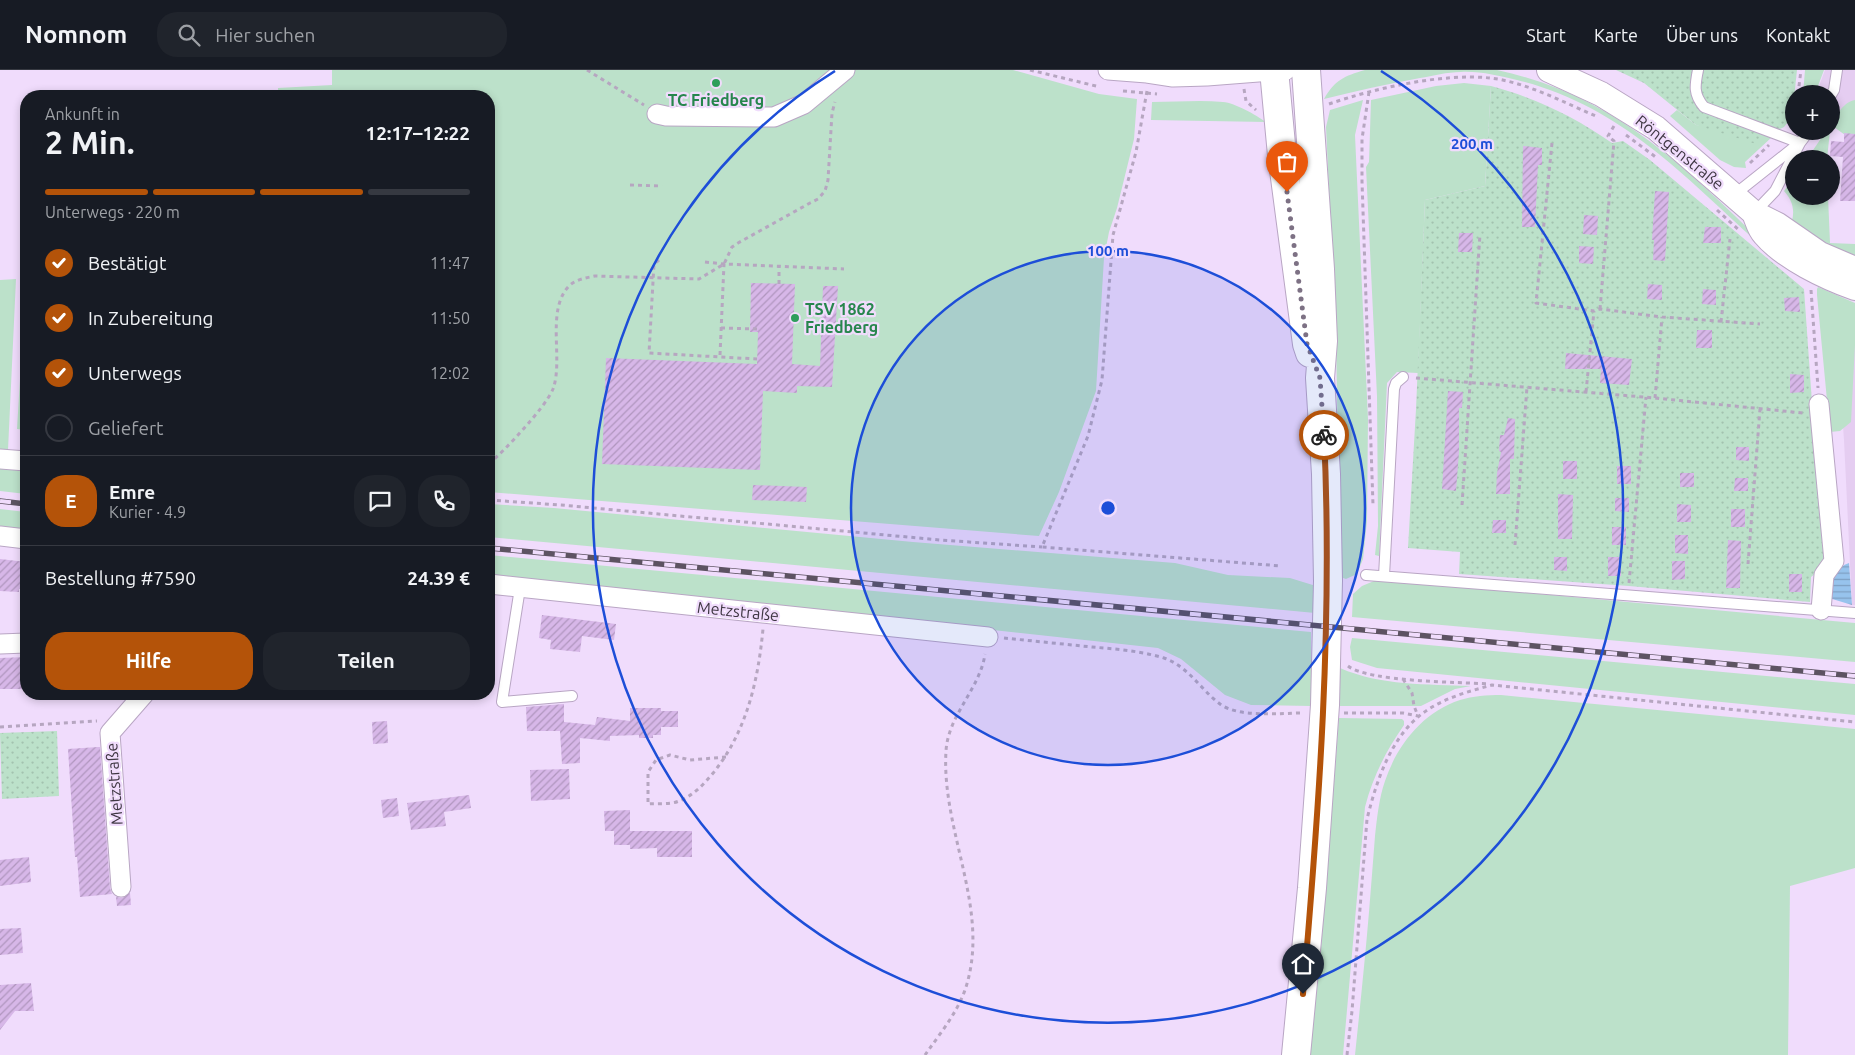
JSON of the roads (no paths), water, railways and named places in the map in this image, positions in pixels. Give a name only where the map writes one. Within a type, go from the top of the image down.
[{"type":"main road","points":[[1278,70],[1277,110],[1307,344],[1320,378]]},
{"type":"main road","points":[[1296,1055],[1312,888],[1325,705],[1328,529],[1324,421],[1320,378],[1323,341],[1320,269],[1306,70]]},
{"type":"street","points":[[657,114],[666,116],[774,117],[804,104],[845,70]]},
{"type":"street","points":[[1108,70],[1155,71],[1173,77],[1243,74],[1278,70]]},
{"type":"street","name":"Röntgenstraße","points":[[1550,70],[1601,94],[1656,128],[1724,202],[1748,223],[1763,233],[1787,254],[1855,288]]},
{"type":"street","name":"Röntgenstraße","points":[[1748,223],[1778,225],[1820,254],[1855,269]]},
{"type":"street","points":[[1820,409],[1834,561],[1824,575],[1821,610]]},
{"type":"street","points":[[0,459],[20,461]]},
{"type":"street","points":[[0,536],[20,538]]},
{"type":"street","name":"Metzstraße","points":[[495,585],[988,637]]},
{"type":"street","points":[[0,644],[20,643]]},
{"type":"street","name":"Metzstraße","points":[[121,887],[110,734],[139,700]]},
{"type":"lane","points":[[1698,70],[1694,88],[1697,99],[1704,107],[1800,143]]},
{"type":"lane","points":[[1833,85],[1837,70]]},
{"type":"lane","points":[[1748,223],[1775,190],[1802,140]]},
{"type":"lane","points":[[1724,202],[1800,143]]},
{"type":"lane","points":[[1384,576],[1394,389],[1396,383],[1403,377]]},
{"type":"lane","points":[[1366,575],[1855,613]]},
{"type":"lane","points":[[520,588],[502,702],[572,696]]},
{"type":"water","points":[[1849,563],[1852,605],[1829,598],[1829,586],[1832,576],[1838,569]]},
{"type":"railway","points":[[0,501],[20,503]]},
{"type":"railway","points":[[495,549],[1855,676]]},
{"type":"place","name":"TC Friedberg","points":[[716,83]]},
{"type":"place","name":"TSV 1862 Friedberg","points":[[795,318]]}]
